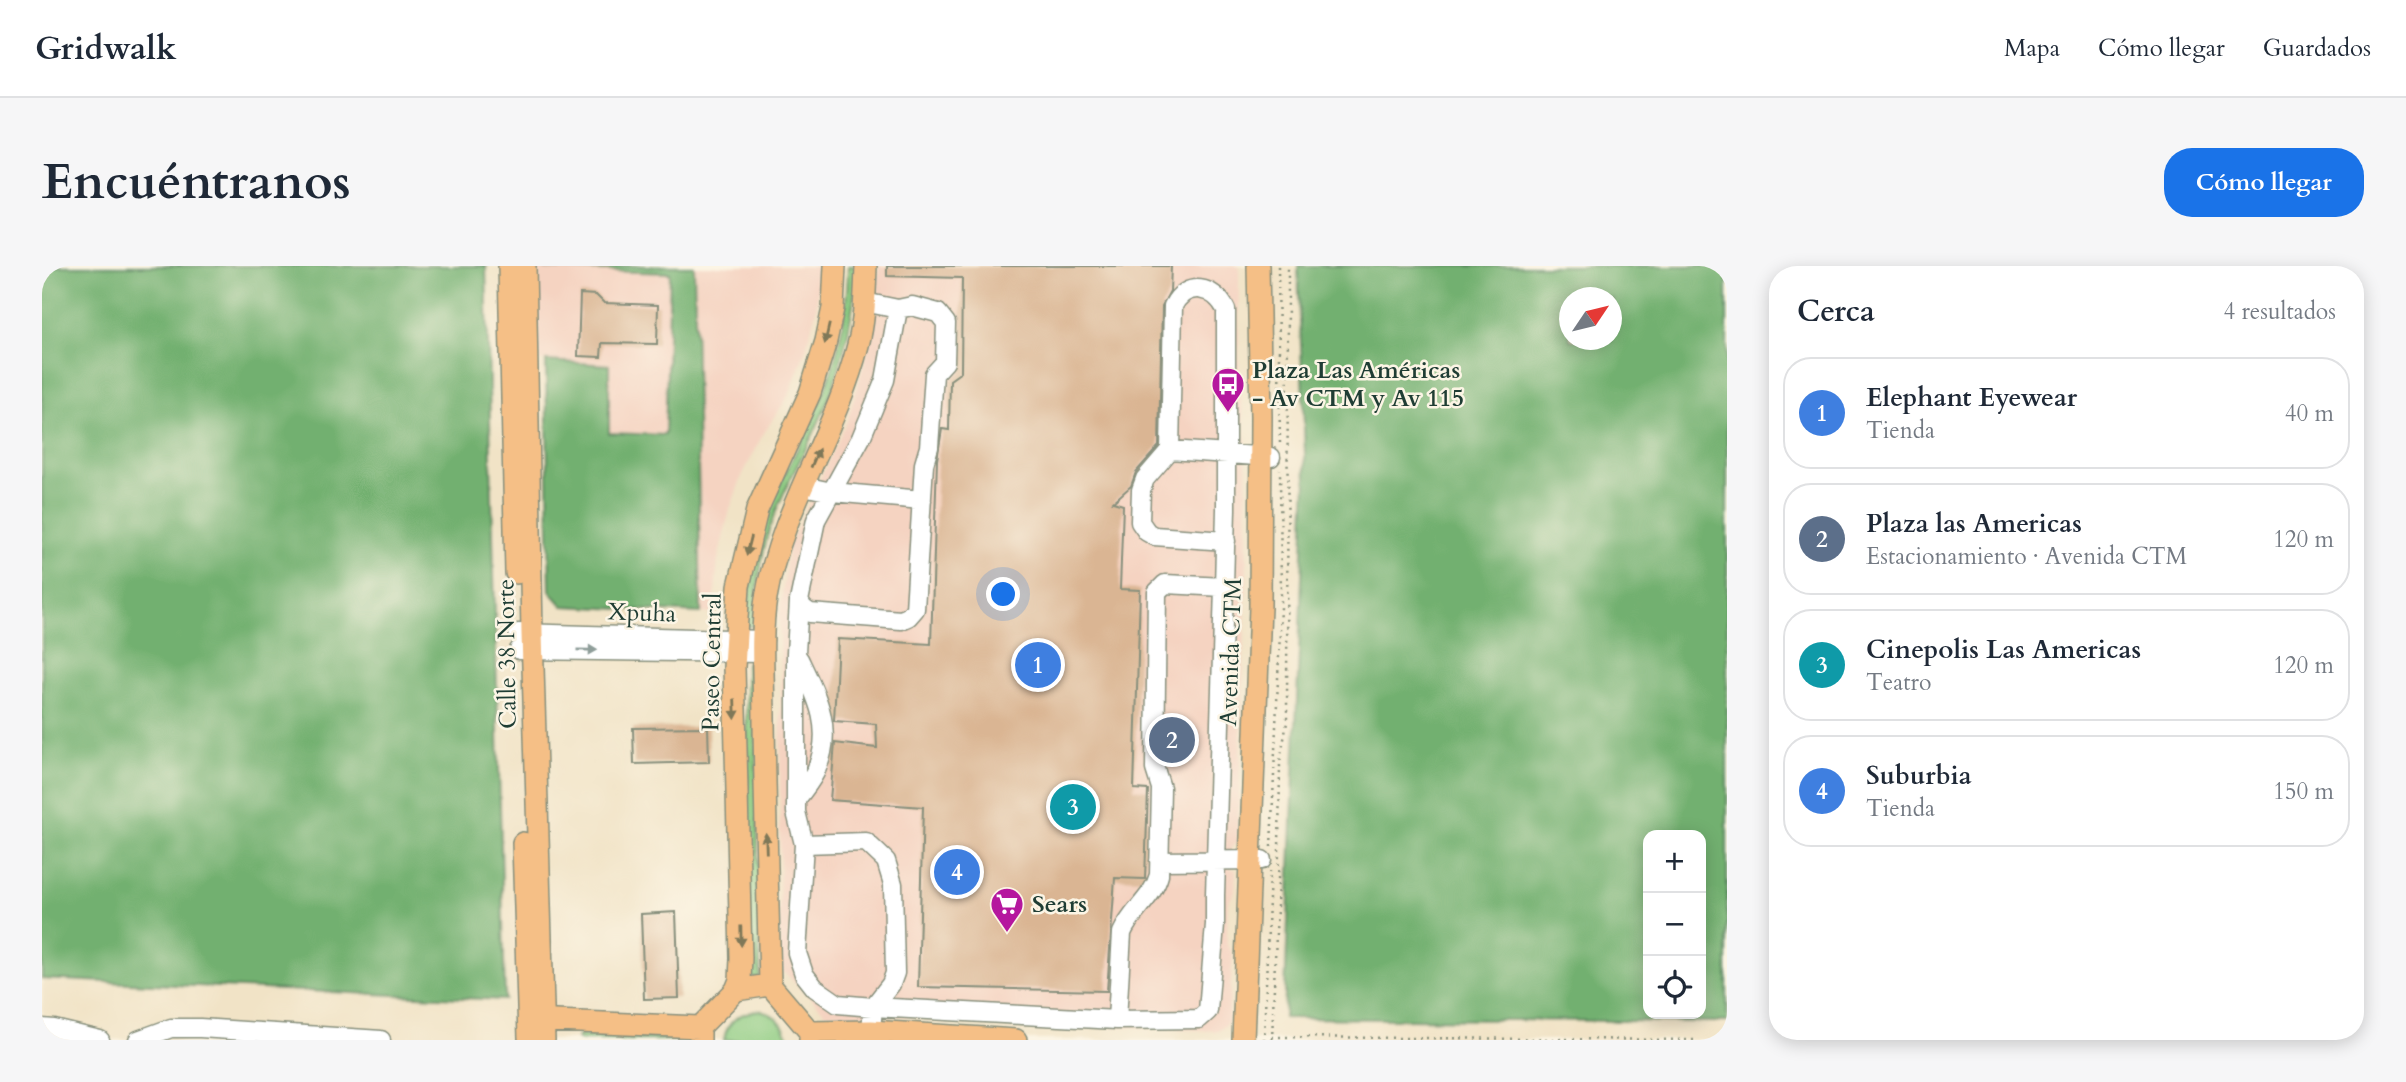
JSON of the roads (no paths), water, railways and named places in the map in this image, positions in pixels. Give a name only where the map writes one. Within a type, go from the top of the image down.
[{"type":"main road","name":"Calle 38 Norte","points":[[509,266],[525,641],[536,1030]]},
{"type":"main road","name":"Calle 38 Norte","points":[[525,266],[525,641]]},
{"type":"main road","name":"Paseo Central","points":[[736,990],[740,980],[741,958],[735,647],[739,586],[757,510],[810,393],[826,341],[833,308],[835,266]]},
{"type":"main road","points":[[866,266],[859,344],[833,418],[784,530],[766,599],[765,813],[770,985],[810,1036],[871,1031],[1016,1040]]},
{"type":"main road","name":"Avenida CTM","points":[[1243,1040],[1271,606],[1258,266]]},
{"type":"main road","name":"Avenida CTM","points":[[1266,457],[1270,266]]},
{"type":"main road","name":"Avenida CTM","points":[[1255,861],[1267,1039]]},
{"type":"main road","points":[[536,1030],[700,1034],[736,990],[770,985]]},
{"type":"street","points":[[898,309],[885,380],[861,438],[816,520],[799,601],[796,653],[796,806],[804,844],[797,953],[804,974],[826,997],[838,1004],[873,1007],[1116,1020],[1199,1019],[1208,1011],[1215,924],[1226,541],[1226,310],[1216,295],[1197,289],[1186,291],[1178,297],[1174,306],[1170,450],[1143,484],[1140,522],[1154,536],[1226,541]]},
{"type":"street","points":[[799,601],[810,613],[901,620],[915,609],[934,374],[945,362],[946,323],[938,313],[912,306],[898,309],[864,302]]},
{"type":"street","points":[[1170,450],[1266,457]]},
{"type":"street","points":[[803,486],[832,492],[922,500]]},
{"type":"street","points":[[1116,1020],[1122,933],[1126,922],[1157,883],[1161,788],[1155,769],[1157,592],[1165,584],[1224,587]]},
{"type":"street","name":"Xpuha","points":[[525,641],[764,647]]},
{"type":"street","points":[[765,813],[796,806],[817,770],[825,744],[825,723],[818,699],[796,653]]},
{"type":"street","points":[[804,844],[866,842],[886,861],[893,884],[895,972],[891,984],[873,1007],[871,1031]]},
{"type":"street","points":[[1159,861],[1255,861]]},
{"type":"street","points":[[42,1028],[100,1040]]},
{"type":"street","points":[[138,1040],[171,1028],[381,1040]]},
{"type":"place","name":"Plaza Las Américas - Av CTM y Av 115","points":[[1228,414]]},
{"type":"place","name":"Elephant Eyewear","points":[[1038,665]]},
{"type":"place","name":"Plaza las Americas","points":[[1172,740]]},
{"type":"place","name":"Cinepolis Las Americas","points":[[1073,807]]},
{"type":"place","name":"Suburbia","points":[[957,872]]},
{"type":"place","name":"Sears","points":[[1007,934]]}]
